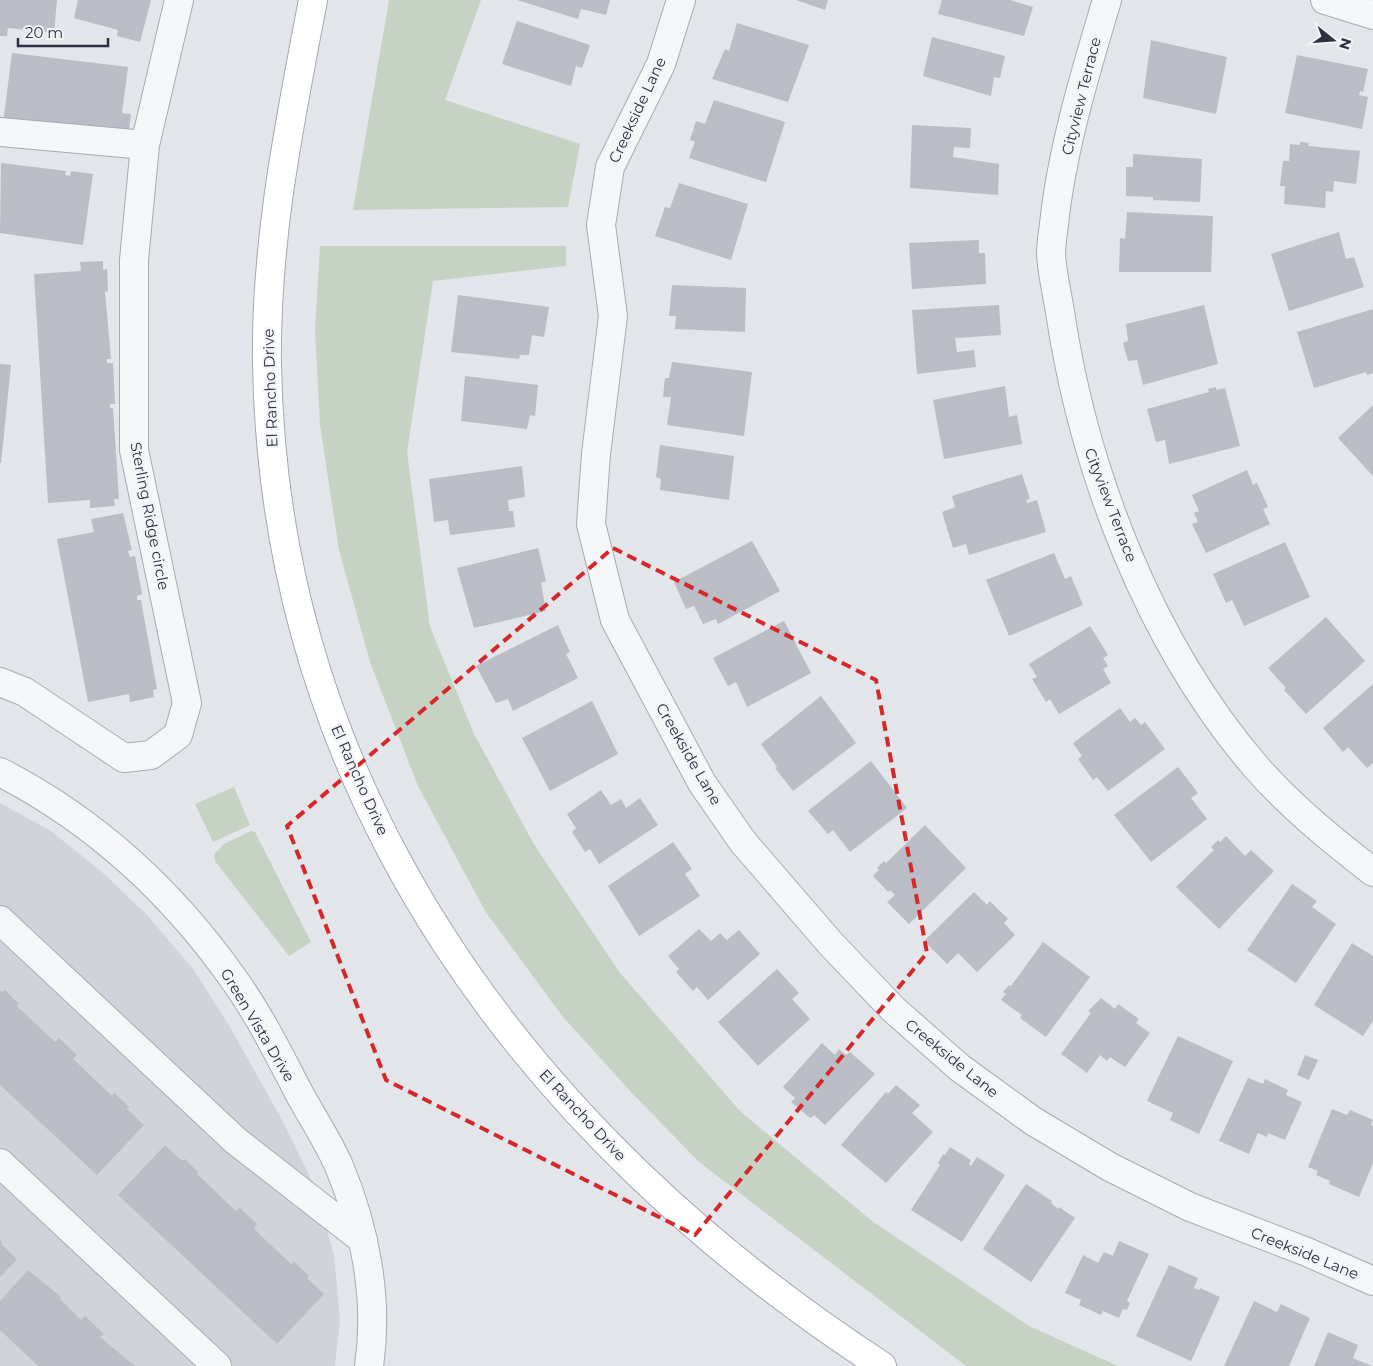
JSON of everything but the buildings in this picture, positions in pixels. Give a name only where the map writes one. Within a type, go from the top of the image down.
[{"type":"main road","name":"El Rancho Drive","points":[[313,0],[277,195],[269,276],[267,365],[271,437],[285,543],[305,631],[329,709],[360,788],[402,872],[448,948],[506,1028],[576,1112],[654,1188],[736,1262],[822,1327],[882,1366]]},
{"type":"street","name":"Sterling Ridge circle","points":[[0,682],[24,692],[124,758],[151,756],[178,735],[187,703],[134,450],[134,260],[145,145],[179,0]]},
{"type":"street","name":"Creekside Lane","points":[[681,0],[661,64],[610,167],[601,225],[613,316],[596,454],[591,524],[615,620],[702,783],[743,842],[831,944],[893,1009],[960,1068],[1033,1121],[1110,1167],[1190,1207],[1307,1252],[1373,1281]]},
{"type":"street","name":"Cityview Terrace","points":[[1107,0],[1059,183],[1051,252],[1068,370],[1092,463],[1142,586],[1174,651],[1212,712],[1257,768],[1310,821],[1373,872]]},
{"type":"street","points":[[1325,0],[1373,15]]},
{"type":"street","points":[[0,132],[145,145]]},
{"type":"street","name":"Green Vista Drive","points":[[0,772],[25,785],[85,824],[137,867],[188,920],[236,982],[276,1049],[338,1165],[355,1209],[367,1258],[372,1312],[369,1366]]},
{"type":"street","points":[[0,920],[236,1142],[362,1240]]},
{"type":"street","points":[[0,1163],[217,1366]]},
{"type":"highlighted area","points":[[613,548],[876,680],[927,953],[695,1235],[386,1080],[287,826]]},
{"type":"shaded area","points":[[0,803],[51,831],[102,872],[148,916],[194,970],[230,1027],[281,1118],[313,1183],[334,1255],[340,1320],[335,1366],[0,1366]]},
{"type":"green space","points":[[389,0],[481,0],[445,100],[580,144],[568,207],[353,210]]},
{"type":"green space","points":[[320,246],[566,246],[566,266],[433,281],[407,452],[430,627],[474,734],[535,846],[620,973],[741,1112],[872,1221],[1029,1326],[1118,1366],[966,1366],[699,1162],[631,1092],[563,1017],[485,911],[418,786],[370,662],[339,550],[320,425],[315,330]]},
{"type":"green space","points":[[234,787],[250,825],[213,842],[195,804]]},
{"type":"green space","points":[[251,831],[255,832],[311,942],[289,956],[215,861],[214,854],[224,844]]}]
